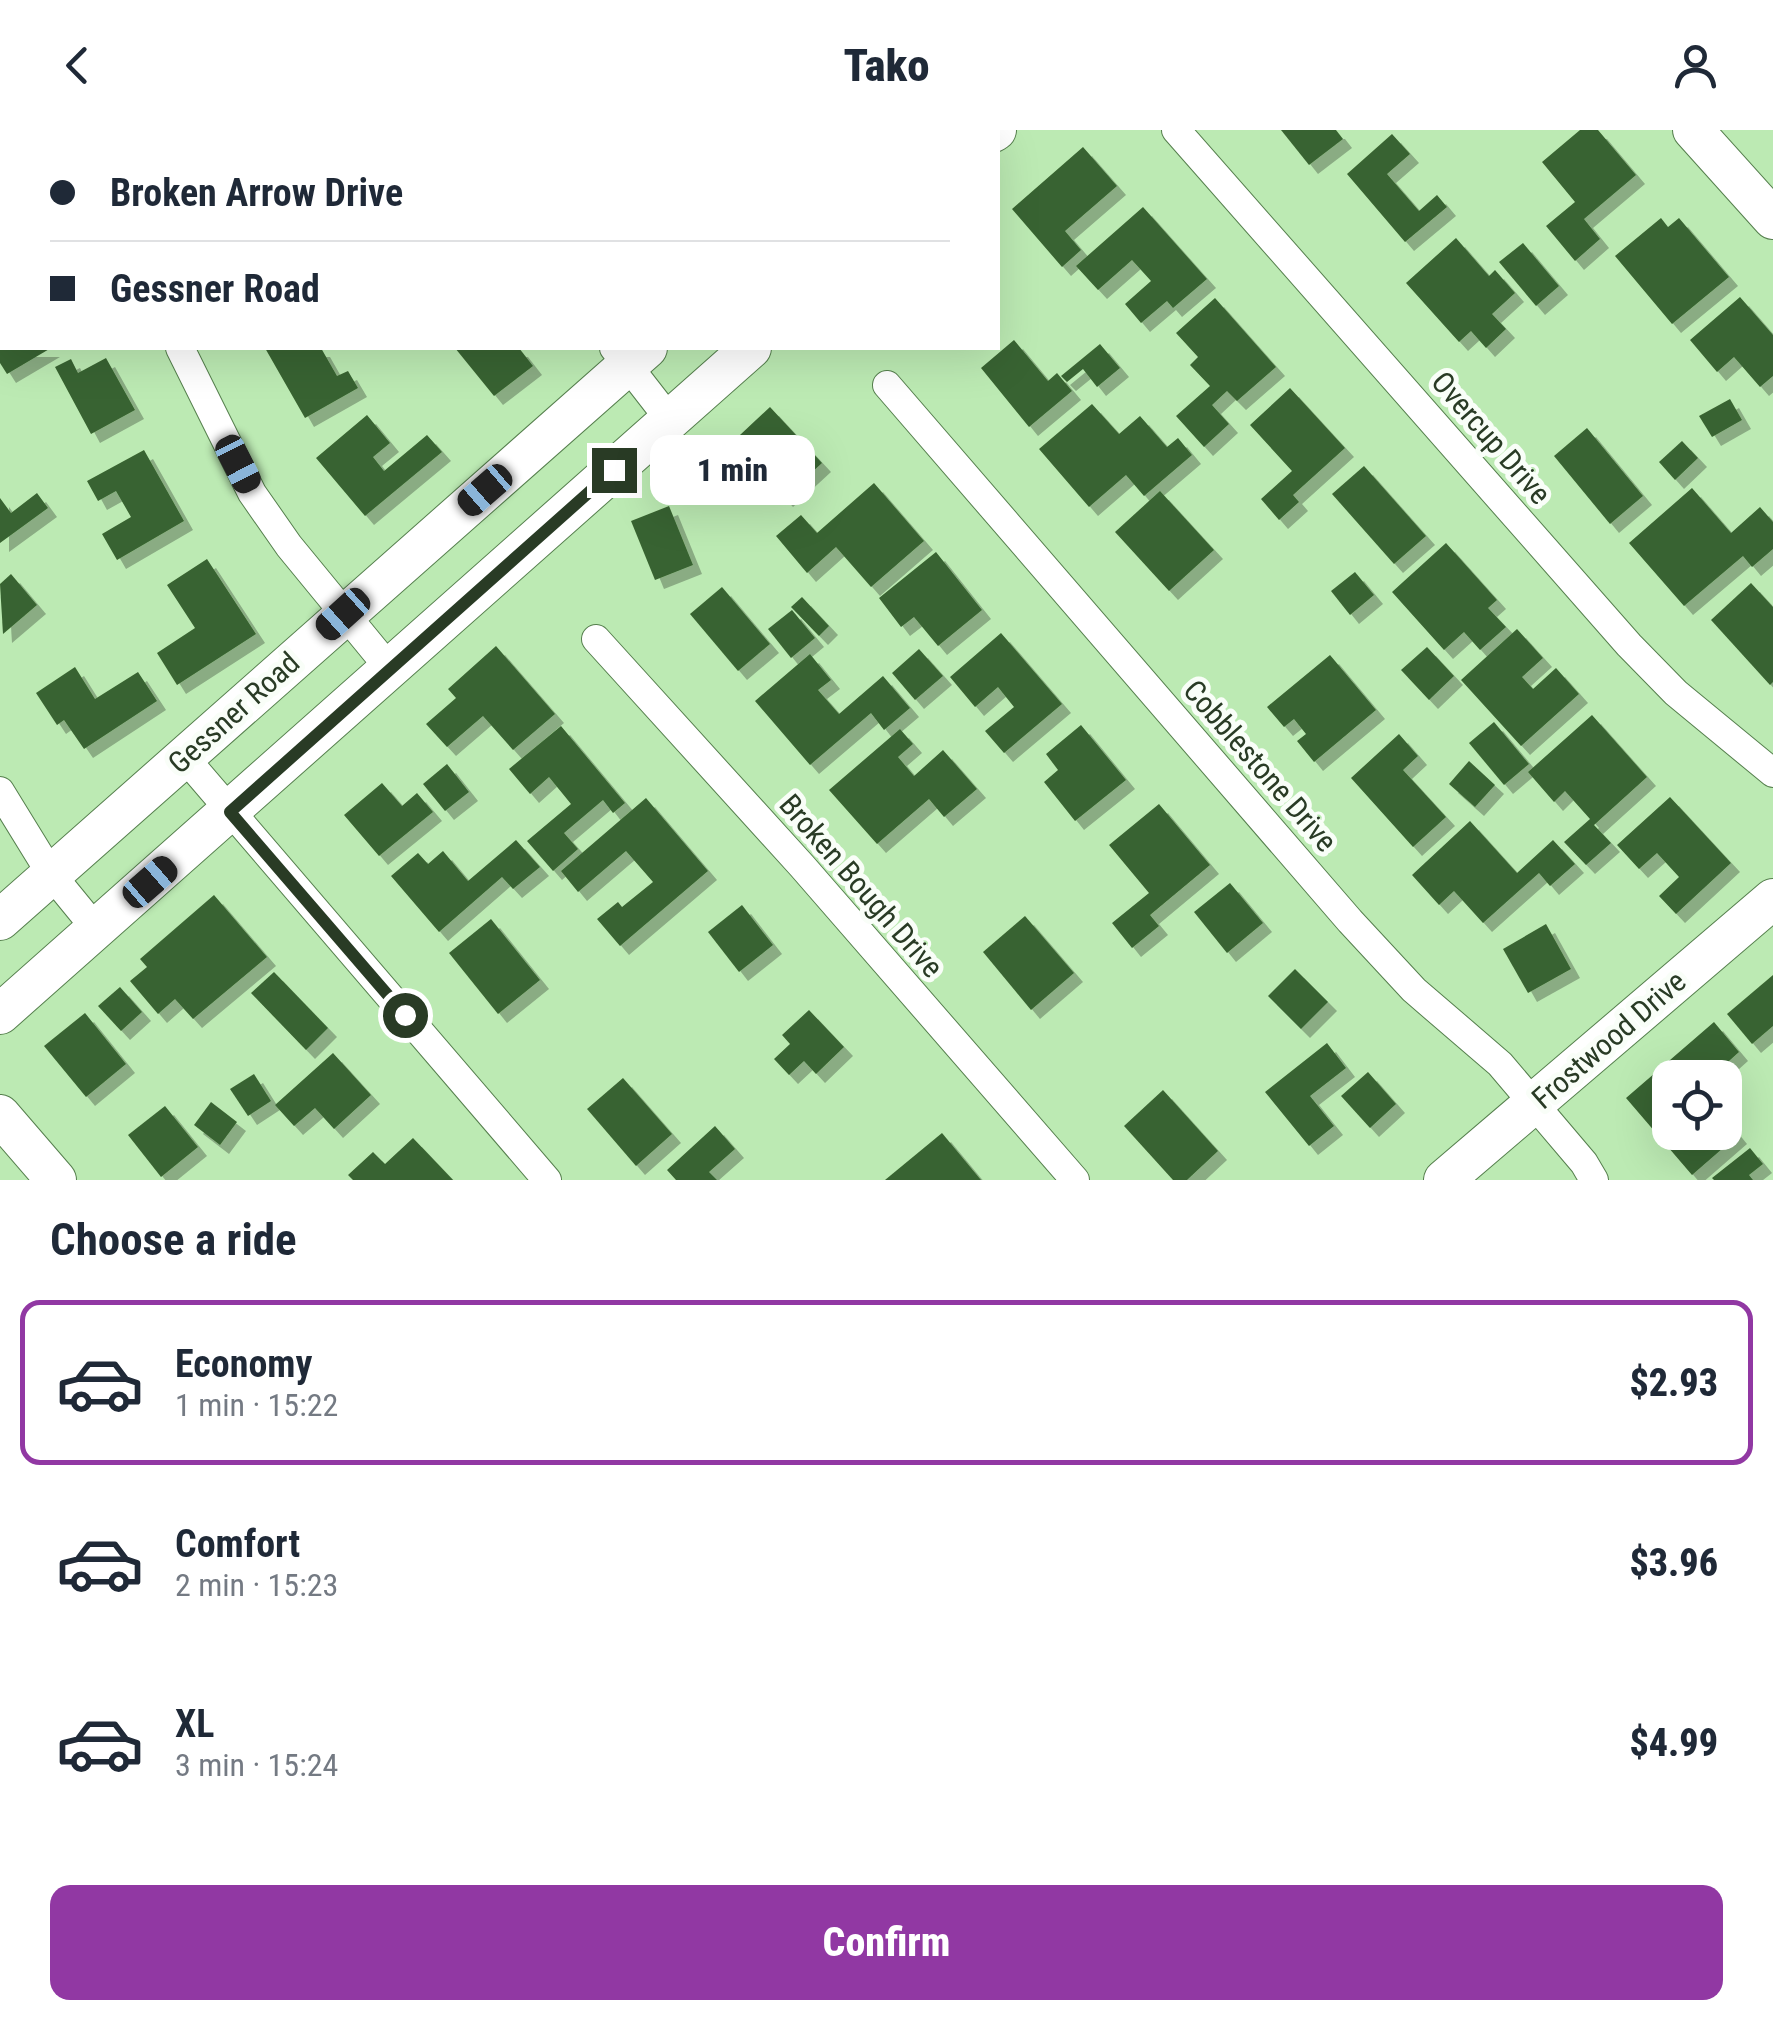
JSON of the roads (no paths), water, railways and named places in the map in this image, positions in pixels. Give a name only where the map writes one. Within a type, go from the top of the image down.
[{"type":"main road","points":[[1693,130],[1773,219]]},
{"type":"main road","points":[[0,1014],[750,350]]},
{"type":"main road","name":"Gessner Road","points":[[0,920],[629,353]]},
{"type":"main road","name":"Frostwood Drive","points":[[1444,1180],[1773,898]]},
{"type":"main road","points":[[0,1115],[56,1180]]},
{"type":"street","name":"Overcup Drive","points":[[1176,130],[1629,646],[1676,693],[1773,773]]},
{"type":"street","points":[[181,350],[252,493],[343,614],[390,669]]},
{"type":"street","points":[[629,353],[670,420]]},
{"type":"street","name":"Cobblestone Drive","points":[[887,384],[1350,921],[1414,990],[1500,1064],[1594,1180]]},
{"type":"street","name":"Broken Bough Drive","points":[[596,639],[802,866],[1075,1180]]},
{"type":"street","points":[[184,758],[547,1180]]},
{"type":"street","points":[[0,791],[51,874],[96,929]]}]
